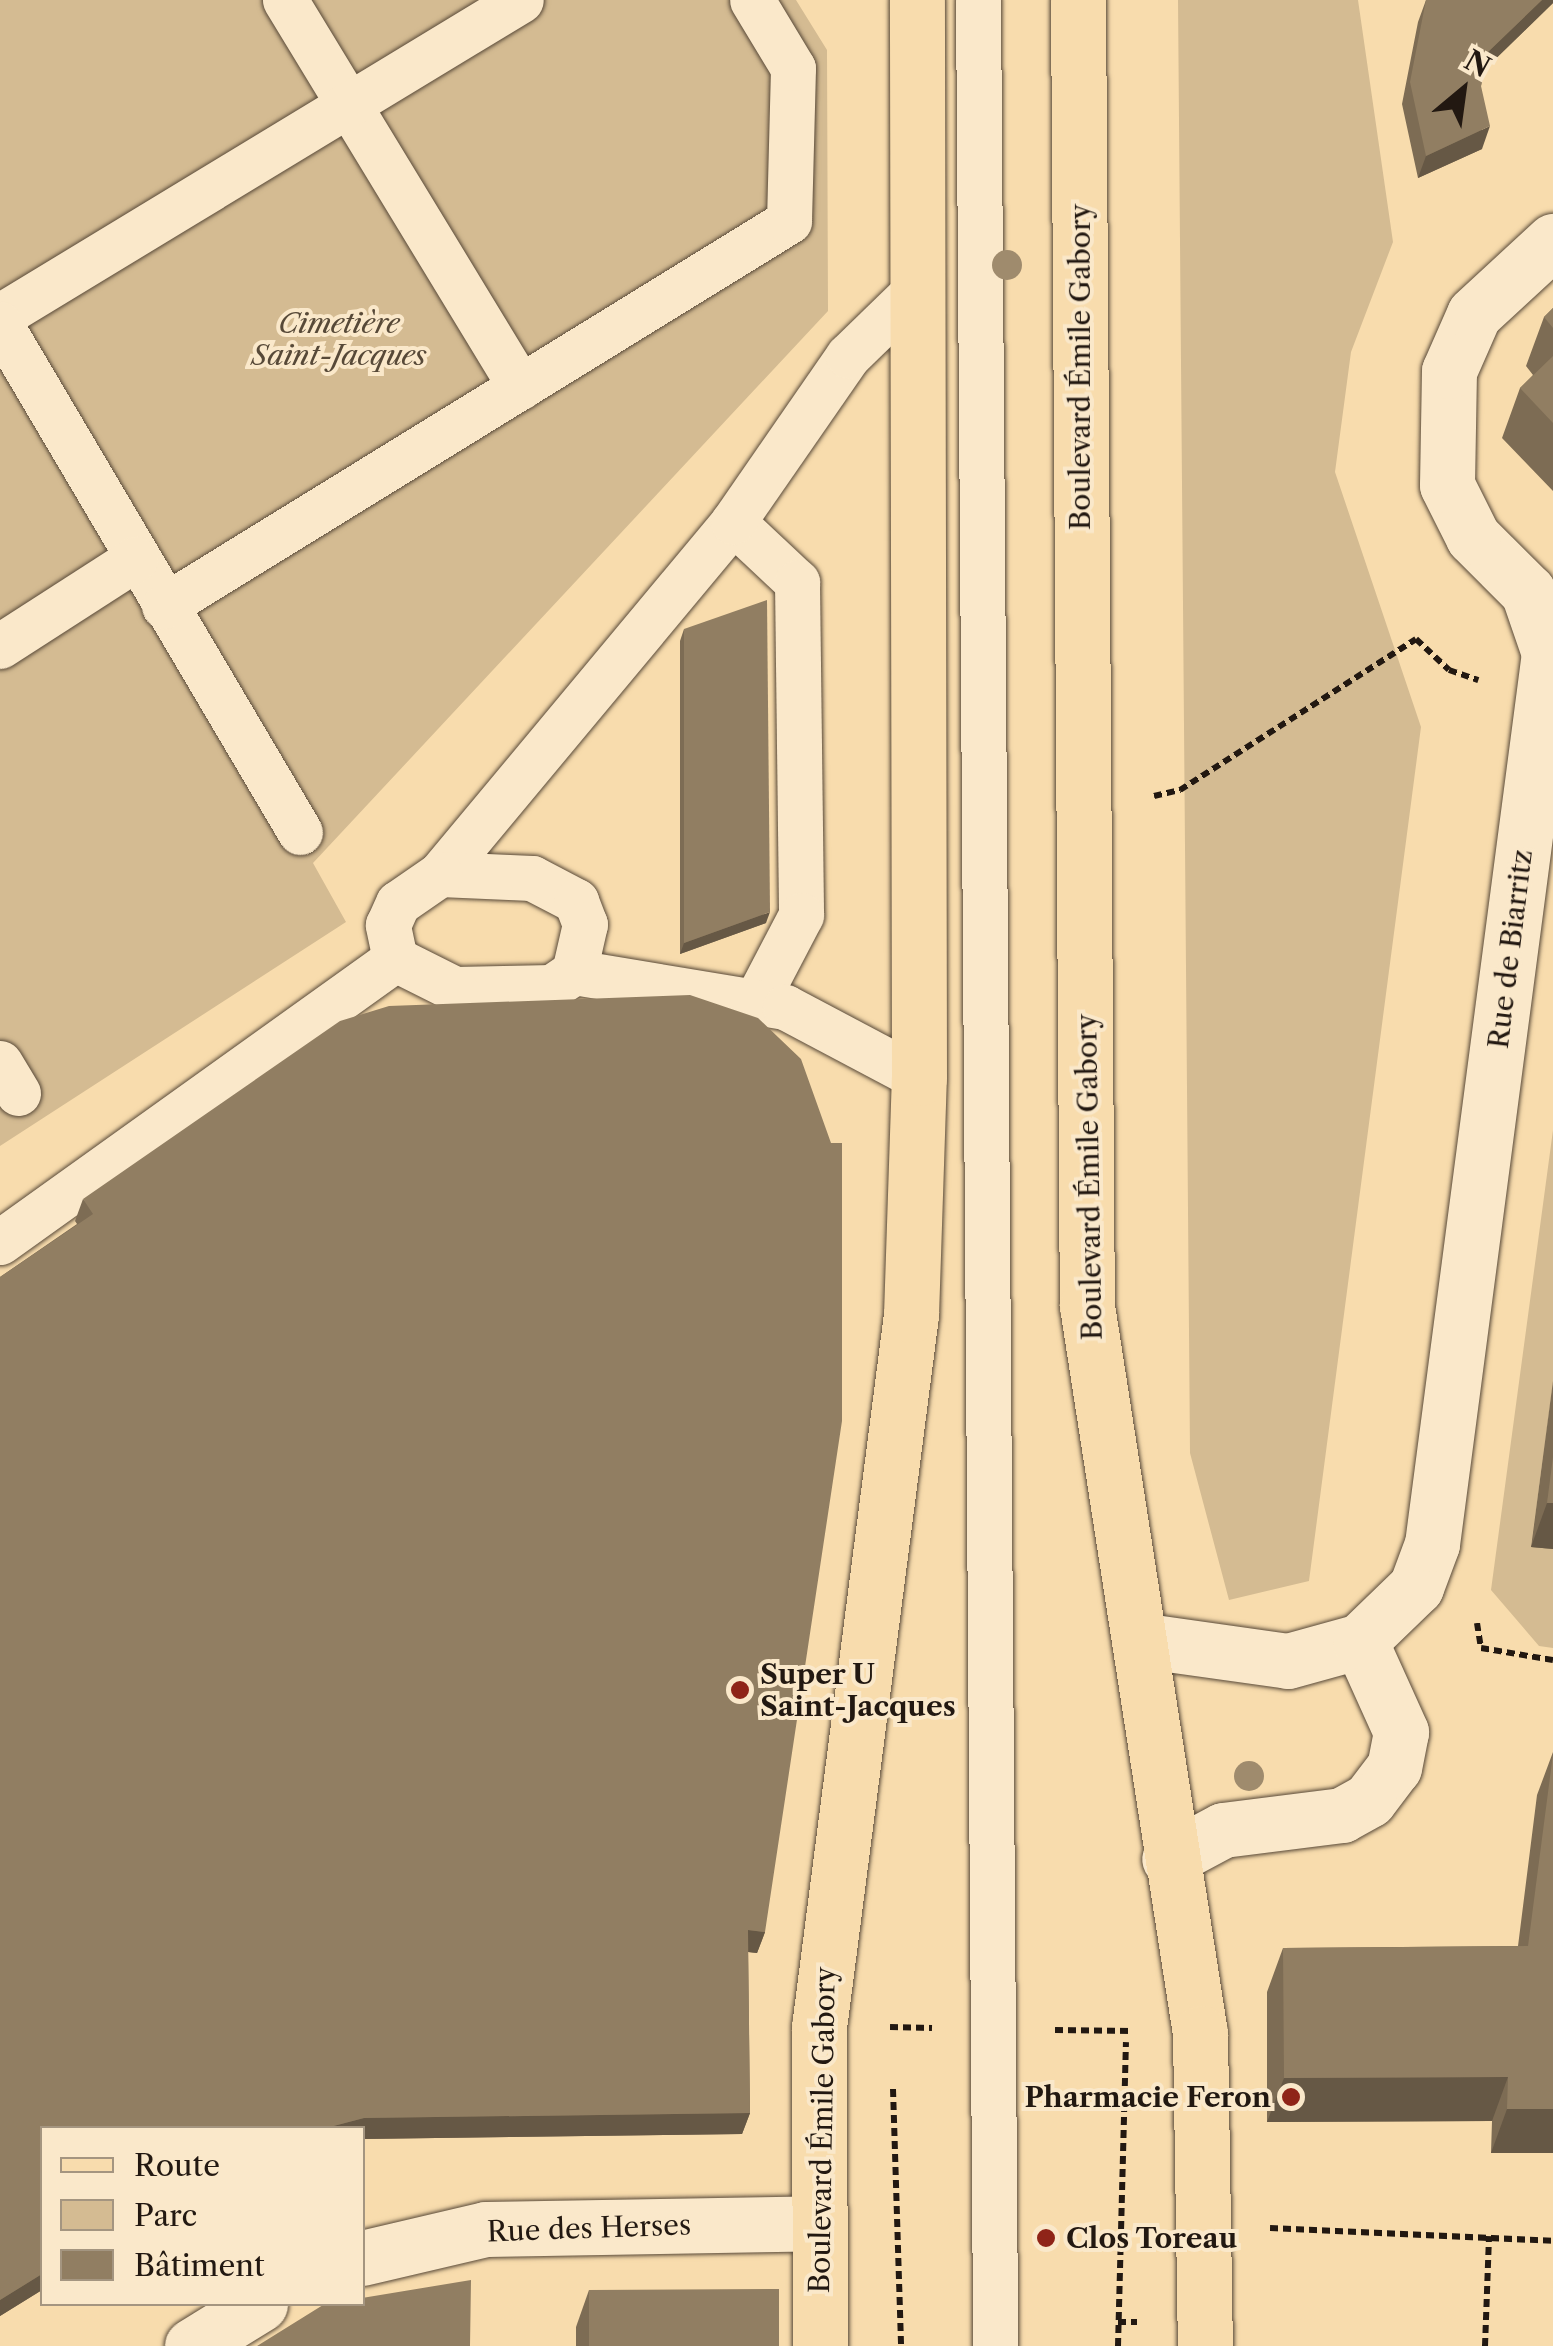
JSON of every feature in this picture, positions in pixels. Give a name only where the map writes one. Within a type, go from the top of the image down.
[{"type":"main road","name":"Boulevard Émile Gabory","points":[[820,2346],[825,1953],[869,1687],[911,1314],[920,1078],[917,0]]},
{"type":"main road","name":"Boulevard Émile Gabory","points":[[1078,0],[1088,1306],[1168,1859],[1200,2033],[1205,2346]]},
{"type":"street","name":"Rue de Biarritz","points":[[1360,1642],[1416,1587],[1432,1544],[1549,653],[1528,592],[1474,537],[1447,485],[1448,371],[1474,314],[1553,241]]},
{"type":"street","points":[[1139,1640],[1288,1661],[1360,1642],[1401,1732],[1394,1767],[1368,1800],[1342,1815],[1223,1830],[1168,1859]]},
{"type":"street","name":"Rue des Herses","points":[[365,2257],[486,2229],[819,2222]]},
{"type":"street","points":[[192,2346],[257,2306]]},
{"type":"lane","points":[[285,0],[520,387]]},
{"type":"lane","points":[[0,316],[521,0]]},
{"type":"lane","points":[[164,606],[789,221],[793,68],[752,0]]},
{"type":"lane","points":[[978,0],[996,2346]]},
{"type":"lane","points":[[395,959],[388,925],[398,903],[440,874],[733,522],[848,356],[920,286]]},
{"type":"lane","points":[[0,324],[135,559],[300,832]]},
{"type":"lane","points":[[733,522],[797,582],[800,915],[757,998]]},
{"type":"lane","points":[[0,646],[135,559]]},
{"type":"lane","points":[[440,874],[532,878],[576,901],[585,924],[574,972]]},
{"type":"lane","points":[[395,959],[455,989],[552,987],[574,972],[757,998],[920,1078]]},
{"type":"lane","points":[[0,1242],[395,959]]},
{"type":"path","points":[[1154,796],[1180,790],[1416,639],[1449,670],[1506,685],[1549,653]]},
{"type":"path","points":[[1475,1612],[1481,1648],[1553,1660]]},
{"type":"path","points":[[891,2028],[892,2047]]},
{"type":"path","points":[[1118,2346],[1127,2031]]},
{"type":"path","points":[[892,2066],[902,2346]]},
{"type":"path","points":[[1251,2227],[1553,2241]]},
{"type":"path","points":[[1485,2346],[1488,2236]]},
{"type":"green space","name":"Cimetière Saint-Jacques","points":[[0,0],[796,0],[827,50],[828,311],[313,863],[346,922],[0,1146]]},
{"type":"green space","points":[[1178,0],[1358,0],[1393,242],[1351,352],[1335,472],[1421,727],[1309,1581],[1229,1600],[1190,1453]]},
{"type":"green space","points":[[1553,1130],[1553,1383],[1531,1546],[1553,1549],[1553,1648],[1539,1646],[1491,1590]]},
{"type":"building","points":[[1426,0],[1542,0],[1488,52],[1481,86],[1490,126],[1426,156],[1410,82]]},
{"type":"building","points":[[1553,308],[1553,328],[1544,317]]},
{"type":"building","points":[[1553,356],[1553,423],[1520,388]]},
{"type":"building","points":[[767,600],[770,912],[684,943],[684,629]]},
{"type":"building","points":[[690,995],[758,1018],[801,1059],[831,1143],[842,1143],[842,1421],[765,1932],[748,1930],[750,2113],[364,2118],[334,2126],[40,2126],[40,2275],[0,2300],[0,1277],[93,1214],[83,1199],[340,1021],[389,1006]]},
{"type":"building","points":[[1553,1457],[1553,1503],[1547,1503]]},
{"type":"building","points":[[1553,1754],[1553,2109],[1507,2109],[1508,2077],[1284,2078],[1283,1948],[1528,1946]]},
{"type":"building","points":[[471,2280],[470,2346],[257,2346],[321,2306],[365,2306],[365,2298]]},
{"type":"building","points":[[779,2289],[779,2346],[589,2346],[589,2290]]},
{"type":"place","name":"Super U Saint-Jacques","points":[[740,1690]]},
{"type":"place","name":"Pharmacie Feron","points":[[1291,2097]]},
{"type":"place","name":"Clos Toreau","points":[[1046,2238]]}]
